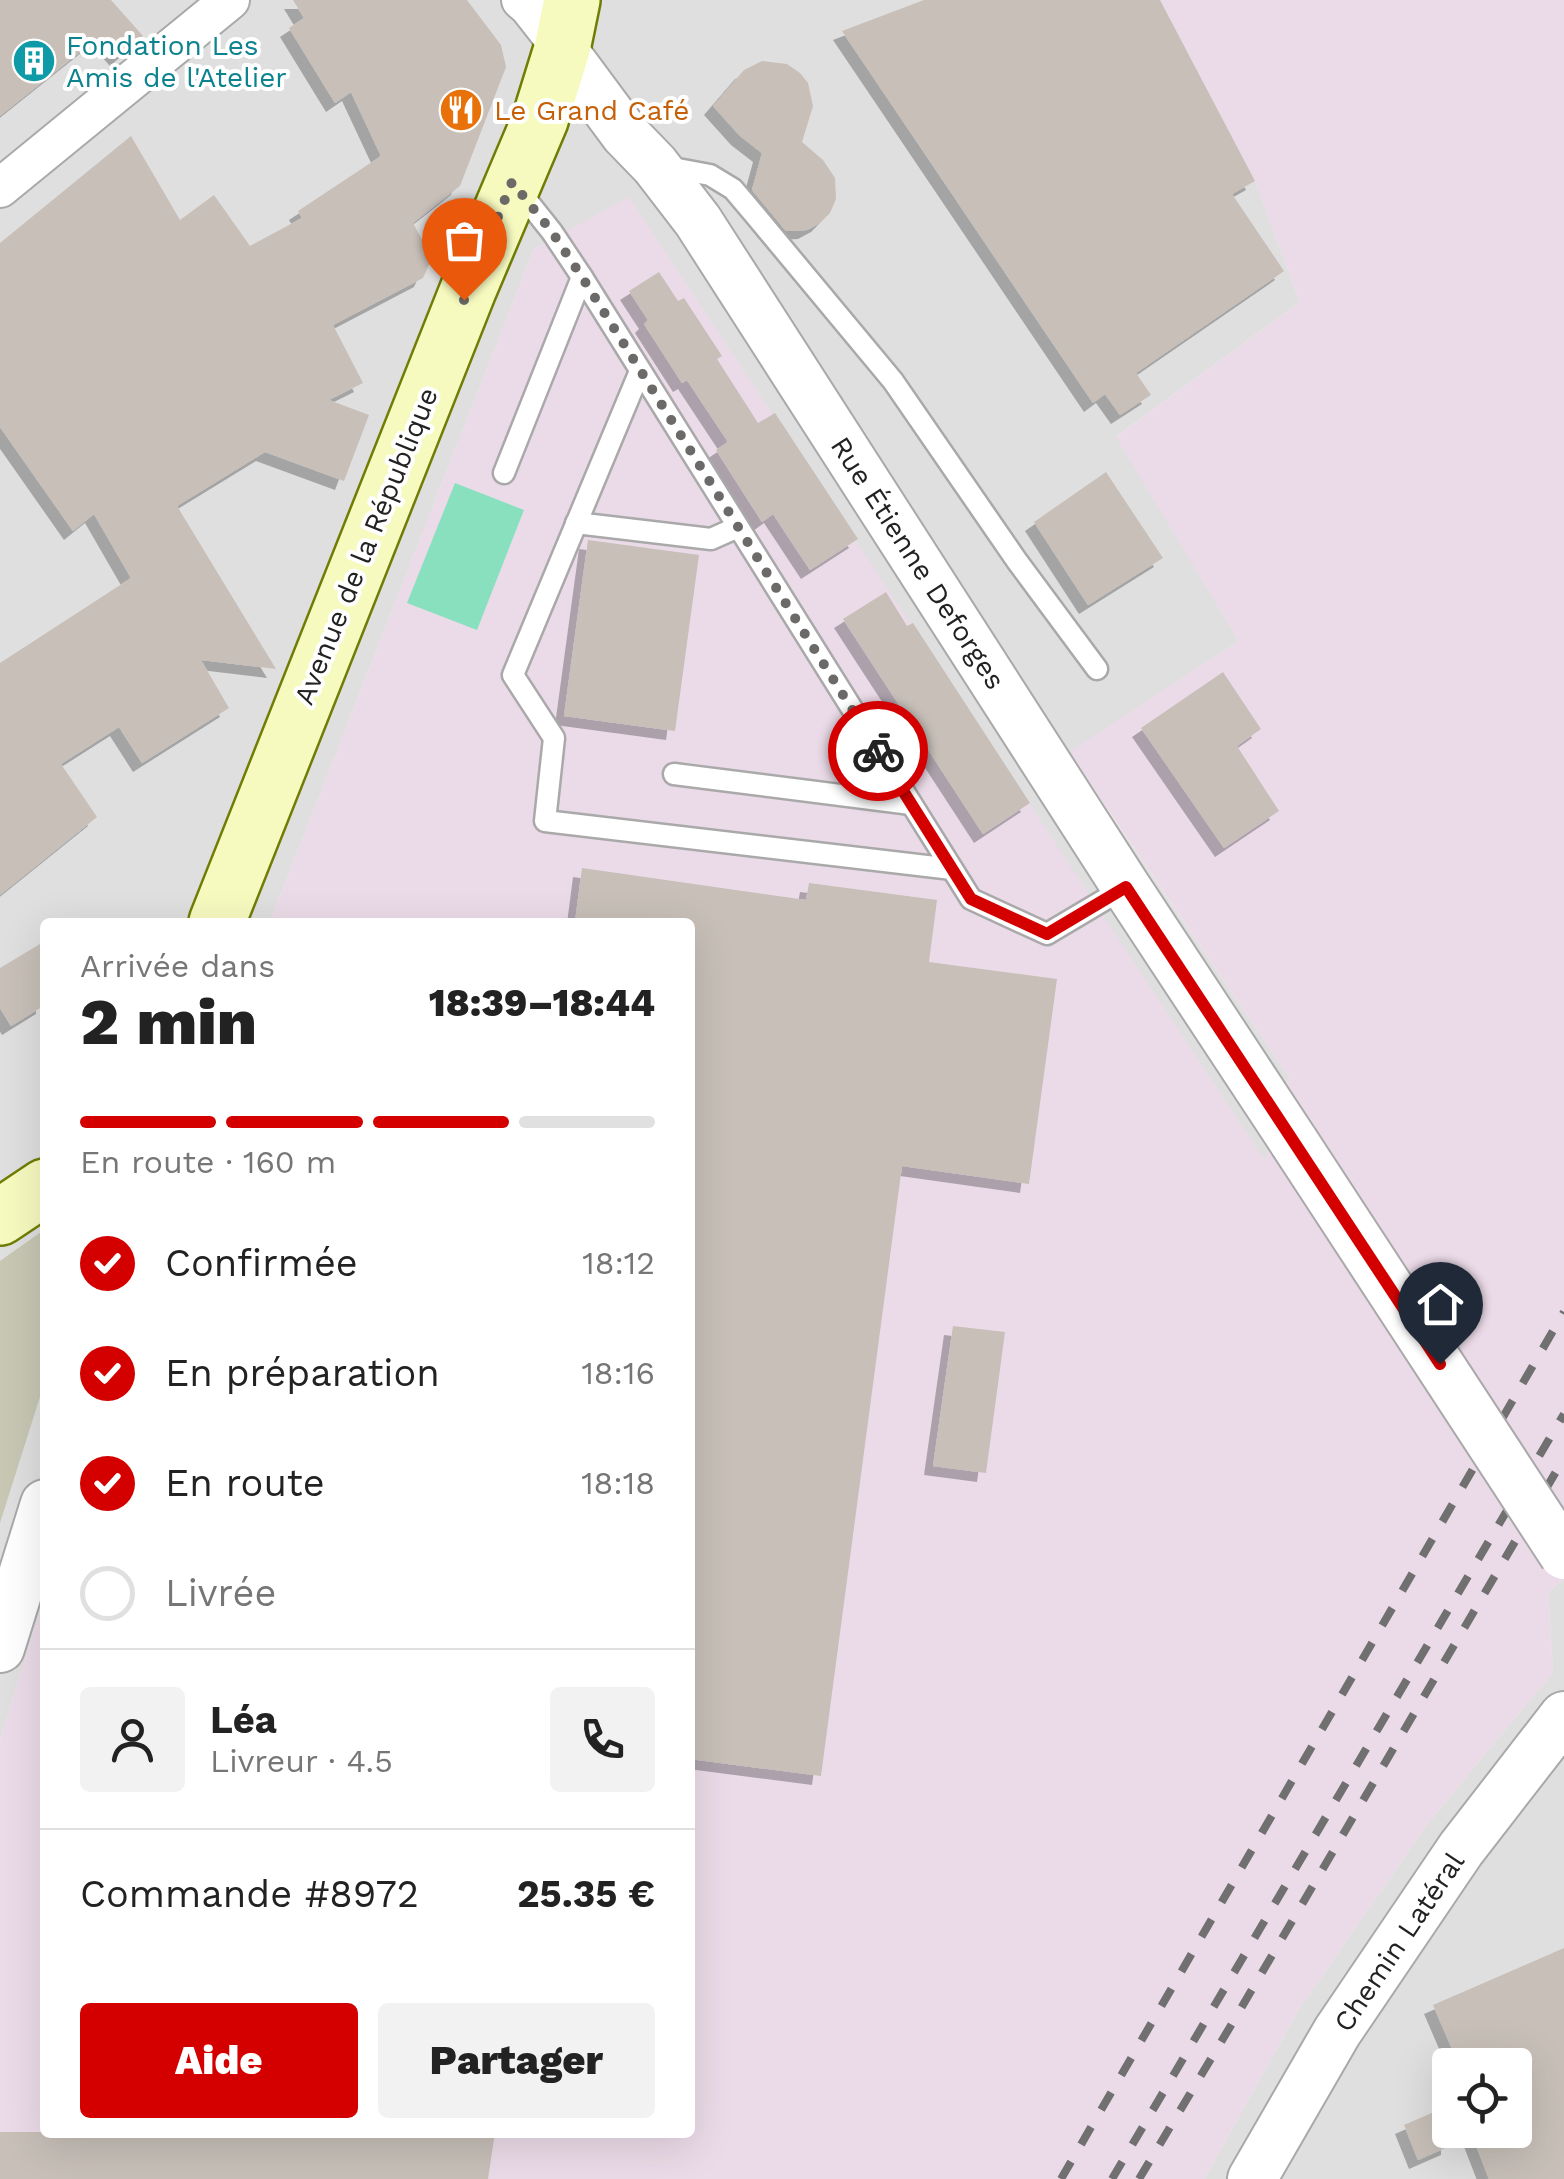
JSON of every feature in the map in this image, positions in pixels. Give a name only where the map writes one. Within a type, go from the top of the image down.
[{"type":"main road","name":"Avenue de la République","points":[[219,918],[540,120],[567,24]]},
{"type":"main road","points":[[0,1218],[40,1190]]},
{"type":"street","points":[[0,188],[230,0]]},
{"type":"street","name":"Rue Étienne Deforges","points":[[521,0],[567,24],[625,134],[655,165],[698,221],[1126,887],[1564,1555]]},
{"type":"street","points":[[0,1648],[40,1520]]},
{"type":"street","name":"Chemin Latéral","points":[[1252,2179],[1348,2017],[1462,1849],[1564,1716]]},
{"type":"lane","points":[[655,165],[710,174],[733,189],[893,382],[1097,670]]},
{"type":"lane","points":[[512,182],[582,277],[971,899],[1047,934],[1126,887]]},
{"type":"lane","points":[[504,473],[582,277]]},
{"type":"lane","points":[[640,371],[512,674],[554,738],[545,821],[952,869]]},
{"type":"lane","points":[[576,524],[711,539],[738,528]]},
{"type":"lane","points":[[674,774],[912,804]]},
{"type":"shaded area","points":[[0,0],[1160,0],[1255,181],[1300,302],[1117,436],[1239,641],[1069,753],[1289,1077],[1265,1162],[629,198],[534,249],[272,918],[40,918],[40,1612],[0,1740]]},
{"type":"shaded area","points":[[1160,0],[1564,0],[1564,1579],[1548,1592],[1553,1672],[1428,1823],[1299,2009],[1204,2179],[0,2179],[0,1740],[40,1612],[40,2138],[695,2138],[695,918],[272,918],[534,249],[629,197],[1265,1161],[1289,1077],[1069,752],[1239,641],[1116,437],[1300,302],[1255,181]]},
{"type":"shaded area","points":[[40,1233],[40,1397],[0,1523],[0,1261]]},
{"type":"shaded area","points":[[1564,1579],[1564,2179],[1204,2179],[1299,2009],[1428,1823],[1553,1672],[1548,1592]]},
{"type":"green space","points":[[455,483],[524,510],[477,630],[407,603]]},
{"type":"building","name":"Fondation Les Amis de l'Atelier","points":[[0,0],[111,0],[143,36],[119,57],[100,36],[0,116]]},
{"type":"building","points":[[293,0],[467,0],[501,45],[506,67],[460,186],[413,223],[432,258],[423,278],[333,325],[363,383],[329,400],[369,415],[344,481],[265,452],[177,506],[276,669],[201,660],[229,708],[142,763],[119,727],[61,764],[97,817],[0,895],[0,663],[131,578],[94,514],[73,531],[0,427],[0,243],[131,136],[180,220],[214,195],[250,246],[302,218],[298,211],[381,156],[351,92],[335,103],[289,28],[304,18]]},
{"type":"building","points":[[924,0],[1160,0],[1255,181],[1232,194],[1284,271],[1136,373],[1151,395],[1120,415],[1105,394],[1093,403],[842,31]]},
{"type":"building","points":[[762,61],[787,64],[808,83],[813,106],[802,142],[823,160],[835,178],[836,199],[830,213],[807,230],[786,231],[752,190],[762,153],[713,106],[744,70]]},
{"type":"building","points":[[659,272],[678,301],[684,298],[722,356],[717,359],[758,423],[775,413],[858,539],[810,570],[773,514],[762,522],[716,450],[728,442],[687,380],[682,383],[644,324],[648,320],[629,291]]},
{"type":"building","points":[[1106,472],[1163,558],[1088,605],[1034,522]]},
{"type":"building","points":[[588,540],[699,555],[675,731],[564,716]]},
{"type":"building","points":[[886,592],[907,626],[913,623],[1030,803],[983,834],[843,619]]},
{"type":"building","points":[[1223,672],[1261,729],[1237,746],[1279,811],[1224,848],[1141,728]]},
{"type":"building","points":[[582,868],[806,900],[809,883],[937,900],[929,962],[1057,979],[1029,1184],[902,1166],[821,1776],[695,1760],[695,918],[576,918]]},
{"type":"building","points":[[40,944],[40,1008],[11,1026],[0,1008],[0,968]]},
{"type":"building","points":[[953,1326],[1005,1332],[986,1473],[933,1466]]},
{"type":"building","points":[[1564,1948],[1564,2179],[1489,2179],[1477,2148],[1532,2148],[1532,2048],[1452,2048],[1433,2005]]},
{"type":"building","points":[[1432,2113],[1432,2148],[1445,2148],[1418,2160],[1404,2125]]},
{"type":"building","points":[[0,2132],[40,2132],[40,2138],[494,2138],[488,2179],[0,2179]]},
{"type":"railway","points":[[1061,2179],[1564,1312]]},
{"type":"railway","points":[[1112,2179],[1564,1414]]},
{"type":"railway","points":[[1139,2179],[1564,1458]]},
{"type":"way so far","points":[[464,300],[512,182],[582,277],[878,751]]},
{"type":"place","name":"Fondation Les Amis de l'Atelier","points":[[34,61]]},
{"type":"place","name":"Le Grand Café","points":[[461,110]]},
{"type":"route","points":[[878,751],[971,899],[1047,934],[1126,887],[1440,1364]]}]
